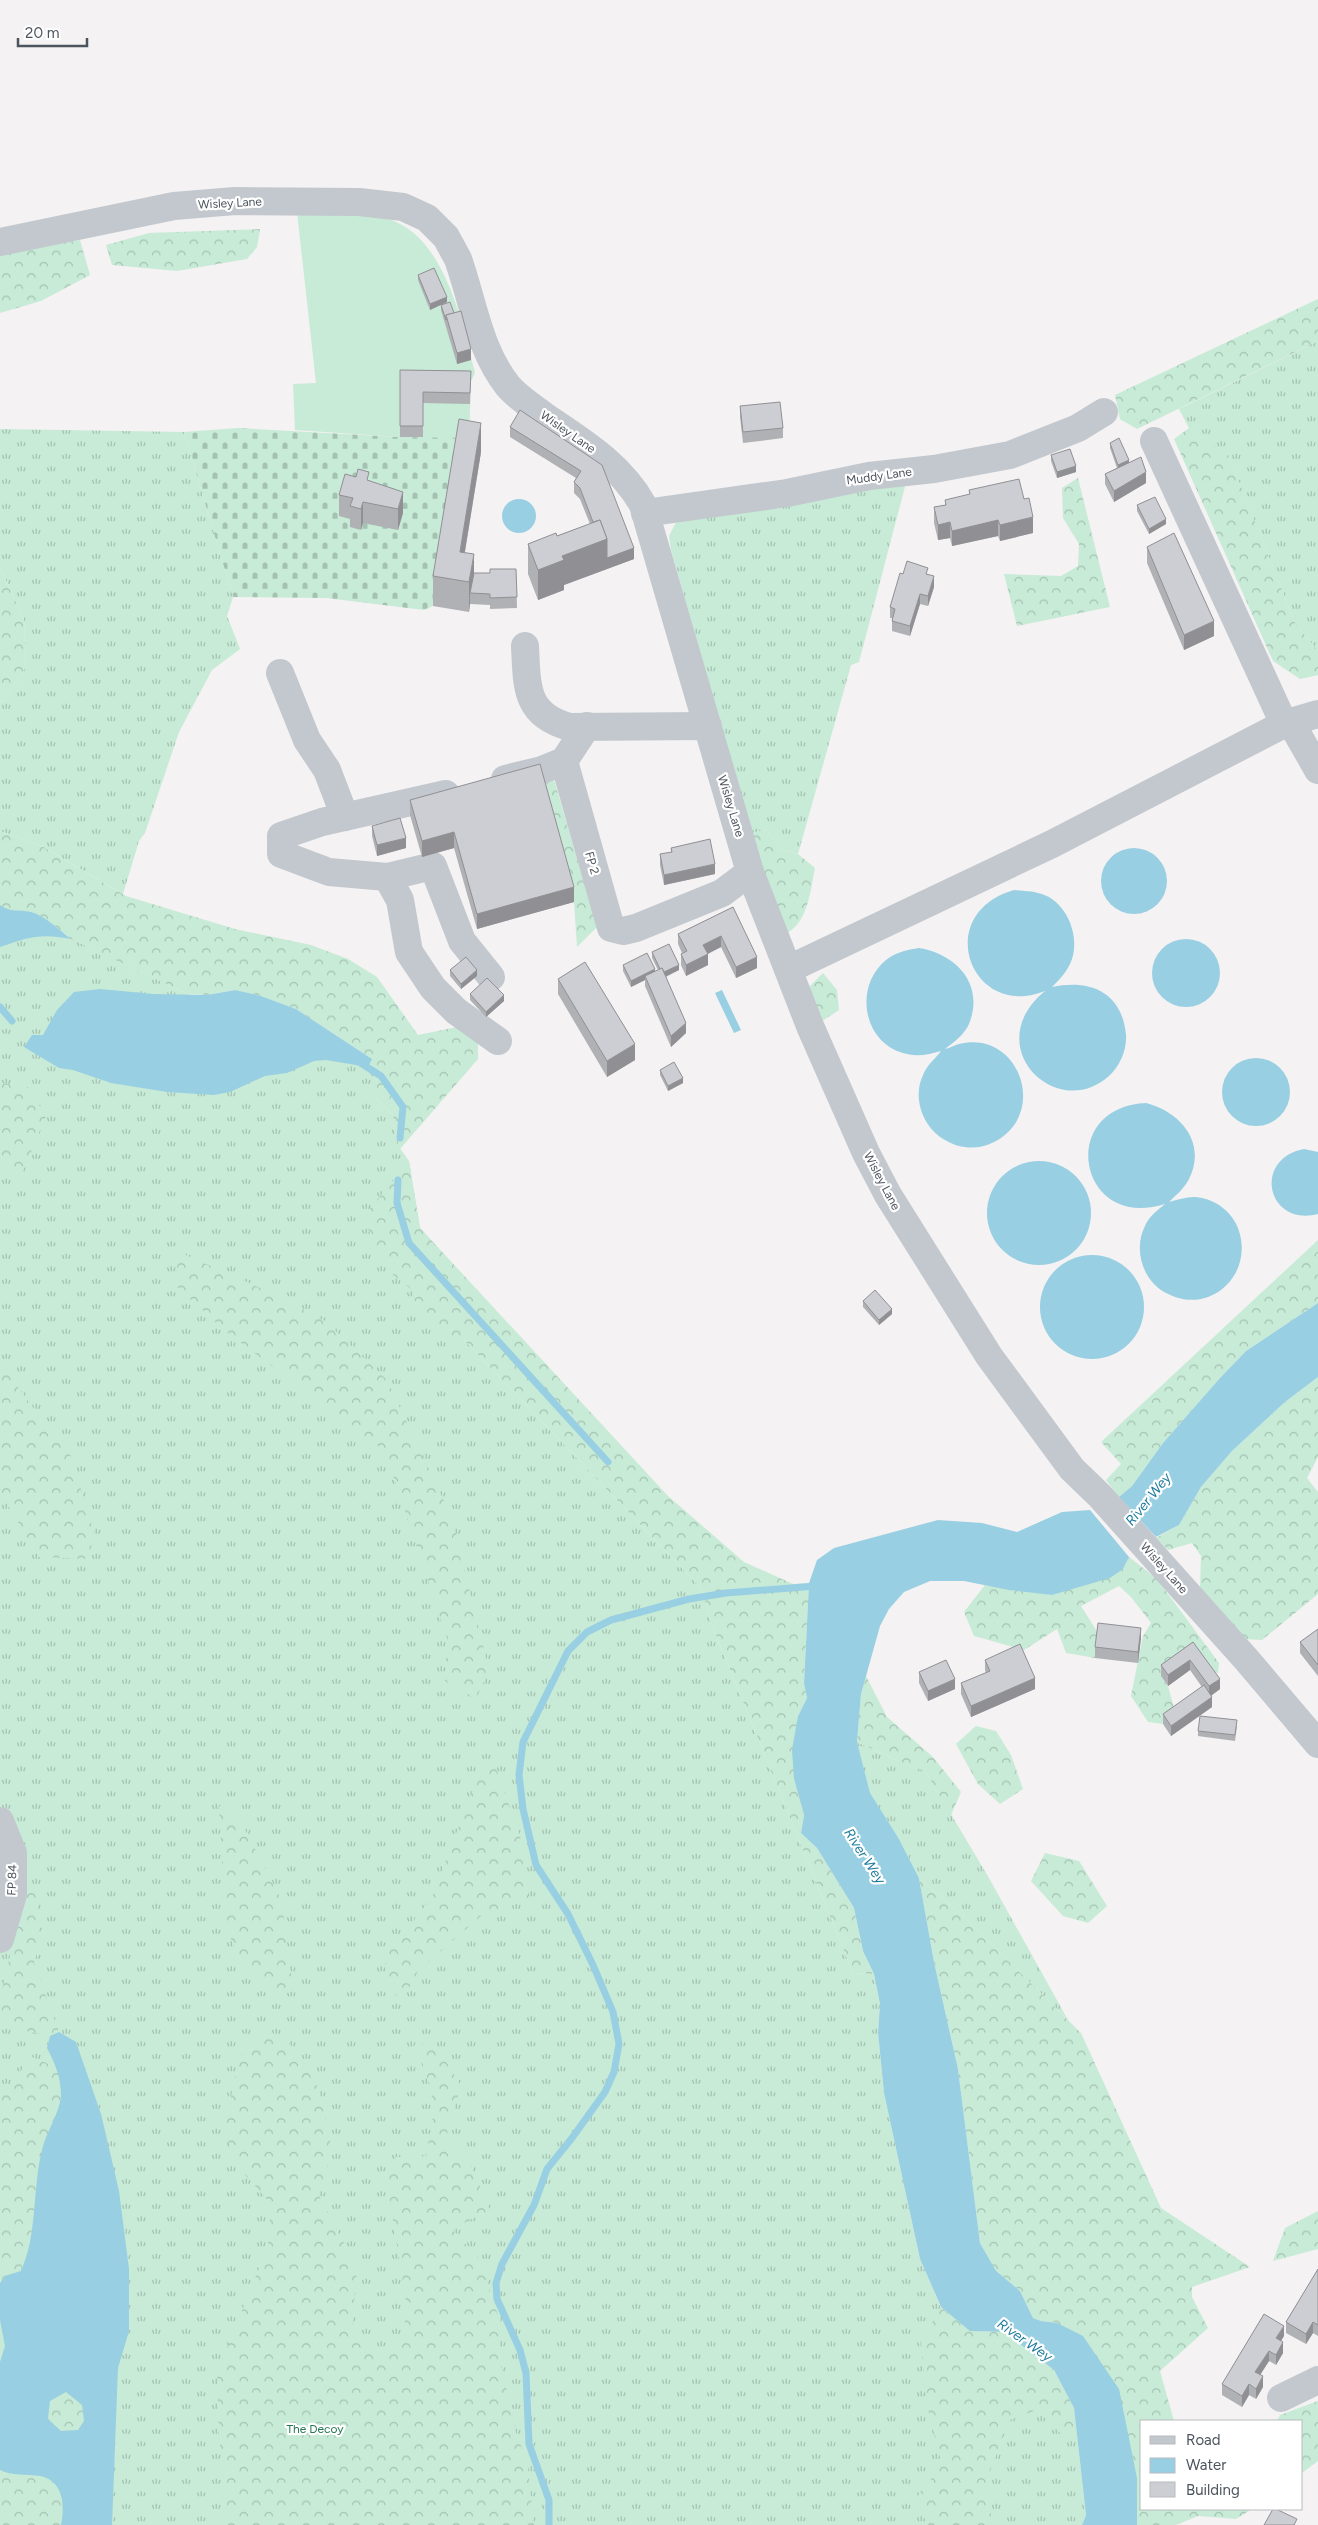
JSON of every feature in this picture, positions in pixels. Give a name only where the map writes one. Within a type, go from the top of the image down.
[{"type":"street","name":"Wisley Lane","points":[[0,242],[174,206],[244,201],[390,204],[415,211],[438,227],[453,247],[484,342],[498,373],[509,387],[526,402],[611,463],[635,490],[645,513],[750,872],[810,1026],[866,1153],[913,1236],[989,1356],[1072,1469],[1100,1496],[1246,1658],[1318,1744]]},
{"type":"street","name":"Muddy Lane","points":[[645,513],[787,493],[869,476],[934,469],[1010,455],[1078,428],[1104,412]]},
{"type":"street","points":[[1154,441],[1287,722],[1318,770]]},
{"type":"street","points":[[525,646],[526,681],[531,698],[540,713],[554,722],[570,727],[708,726]]},
{"type":"street","points":[[280,673],[307,740],[327,770],[345,818]]},
{"type":"street","points":[[789,969],[1052,844],[1287,722],[1318,714]]},
{"type":"street","points":[[491,977],[462,941],[433,866],[387,877],[329,872],[281,854],[281,836],[322,822],[542,770],[564,761],[587,726]]},
{"type":"street","name":"FP 2","points":[[564,761],[610,928],[623,930],[636,928],[722,893],[750,872]]},
{"type":"street","points":[[387,877],[400,900],[409,952],[433,988],[456,1011],[498,1041]]},
{"type":"street","name":"FP 84","points":[[0,1821],[13,1853],[13,1894],[0,1939]]},
{"type":"street","points":[[1281,2398],[1318,2380]]},
{"type":"green space","points":[[297,212],[343,212],[377,216],[408,228],[424,243],[437,262],[448,284],[464,330],[475,373],[471,381],[469,438],[399,437],[295,430],[293,384],[316,383]]},
{"type":"green space","points":[[260,229],[257,247],[247,259],[177,271],[112,265],[106,245],[149,233]]},
{"type":"green space","points":[[80,240],[90,275],[41,301],[0,313],[0,252]]},
{"type":"green space","points":[[1318,299],[1318,341],[1137,429],[1120,419],[1115,395]]},
{"type":"green space","points":[[1318,341],[1318,651],[1295,623],[1229,457],[1189,428],[1179,409]]},
{"type":"green space","points":[[238,428],[399,437],[455,437],[459,449],[433,606],[424,610],[326,598],[233,597],[184,432]]},
{"type":"green space","points":[[1189,428],[1229,456],[1295,623],[1318,651],[1318,675],[1300,679],[1273,661],[1174,439]]},
{"type":"green space","points":[[0,429],[184,432],[233,597],[227,616],[240,649],[212,670],[179,732],[145,833],[139,841],[123,894],[40,845],[0,831],[0,701],[4,700],[26,667],[24,620],[0,567]]},
{"type":"green space","points":[[1078,478],[1110,607],[1017,626],[1004,574],[1061,576],[1078,566],[1079,544],[1063,518],[1062,488]]},
{"type":"green space","points":[[907,479],[859,662],[851,665],[798,854],[780,849],[767,830],[751,833],[671,550],[669,536],[676,522]]},
{"type":"green space","points":[[0,567],[24,620],[26,667],[4,700],[0,701]]},
{"type":"green space","points":[[553,776],[597,927],[577,947],[574,902],[540,780]]},
{"type":"green space","points":[[767,830],[780,849],[798,854],[815,868],[803,916],[798,924],[783,935],[751,833]]},
{"type":"green space","points":[[0,831],[40,845],[126,896],[235,929],[311,945],[348,959],[377,977],[418,1035],[462,1026],[478,1039],[478,1059],[400,1149],[397,1144],[393,1115],[376,1098],[368,1067],[372,1059],[296,1009],[261,996],[234,990],[207,995],[188,994],[71,939],[50,922],[19,911],[13,912],[0,905]]},
{"type":"green space","points":[[0,905],[188,994],[372,1059],[376,1098],[393,1115],[397,1144],[409,1161],[420,1228],[480,1294],[464,1340],[701,1588],[712,1625],[853,1973],[874,1974],[880,2004],[878,2033],[884,2093],[920,2259],[941,2308],[1074,2408],[1086,2515],[1082,2525],[0,2525]]},
{"type":"green space","points":[[823,973],[837,990],[839,1010],[819,1023],[806,990]]},
{"type":"green space","points":[[2,1083],[28,1087],[46,1116],[21,1176],[0,1170]]},
{"type":"green space","points":[[409,1161],[420,1228],[668,1496],[744,1562],[793,1584],[809,1583],[804,1682],[807,1698],[798,1716],[794,1779],[804,1815],[801,1833],[817,1848],[854,1908],[863,1951],[874,1974],[853,1973],[712,1625],[701,1588],[464,1340],[440,1334],[419,1313],[411,1289],[392,1274],[362,1218]]},
{"type":"green space","points":[[1318,1240],[1318,1303],[1246,1351],[1163,1443],[1132,1486],[1119,1497],[1106,1480],[1121,1464],[1101,1442]]},
{"type":"green space","points":[[179,1252],[274,1294],[325,1321],[387,1380],[452,1518],[489,1670],[476,1699],[445,1681],[447,1638],[385,1451],[225,1331],[175,1285]]},
{"type":"green space","points":[[0,1364],[71,1457],[94,1532],[89,1559],[39,1557],[0,1492]]},
{"type":"green space","points":[[1318,1377],[1318,1457],[1307,1478],[1318,1492],[1318,1594],[1262,1640],[1245,1639],[1200,1588],[1201,1556],[1192,1543],[1168,1550],[1156,1538],[1179,1525],[1201,1487],[1232,1451],[1285,1402]]},
{"type":"green space","points":[[1129,1557],[1157,1579],[1219,1663],[1218,1673],[1206,1670],[1193,1653],[1161,1676],[1168,1686],[1176,1715],[1163,1724],[1148,1722],[1131,1696],[1143,1636],[1151,1623],[1131,1597],[1119,1586],[1081,1606],[1098,1633],[1095,1658],[1066,1653],[1057,1629],[1024,1650],[974,1636],[964,1612],[985,1585],[1052,1595],[1123,1569]]},
{"type":"green space","points":[[866,1676],[887,1717],[933,1757],[961,1792],[951,1815],[927,1774],[857,1742],[861,1694]]},
{"type":"green space","points":[[976,1726],[996,1731],[1011,1755],[1023,1789],[1000,1804],[978,1784],[956,1744]]},
{"type":"green space","points":[[857,1742],[927,1774],[989,1878],[1068,2020],[964,1917],[919,1878],[899,1839],[869,1793]]},
{"type":"green space","points":[[492,1757],[520,1836],[529,1900],[482,1915],[418,1971],[403,2000],[386,1989],[385,1957],[432,1897],[482,1765]]},
{"type":"green space","points":[[219,1806],[237,1814],[282,1901],[293,1991],[276,1997],[242,1965],[226,1927]]},
{"type":"green space","points":[[1045,1853],[1079,1861],[1107,1906],[1088,1923],[1063,1916],[1031,1881]]},
{"type":"green space","points":[[919,1878],[964,1917],[1081,2033],[1161,2208],[1250,2267],[1192,2287],[1192,2297],[1208,2328],[1160,2371],[1174,2420],[1140,2420],[1140,2510],[1250,2510],[1236,2519],[1198,2516],[1176,2525],[1137,2525],[1137,2478],[1057,2323],[1033,2318],[1020,2291],[996,2272],[980,2243],[958,2069],[934,1962]]},
{"type":"green space","points":[[34,1886],[43,1934],[34,1963],[59,2032],[50,2036],[12,2028],[0,2012],[0,1999],[25,1890]]},
{"type":"green space","name":"The Decoy","points":[[263,2029],[287,2039],[319,2089],[332,2150],[319,2196],[357,2268],[352,2327],[371,2351],[386,2352],[404,2335],[406,2301],[387,2184],[396,2157],[426,2156],[434,2111],[430,2085],[414,2045],[434,2042],[461,2086],[445,2141],[470,2163],[490,2210],[452,2229],[481,2261],[499,2319],[501,2365],[517,2437],[527,2459],[534,2525],[222,2525],[227,2504],[219,2437],[217,2373],[268,2246],[271,2204],[240,2169],[224,2132],[238,2061]]},
{"type":"green space","points":[[32,2057],[58,2068],[61,2097],[42,2150],[35,2219],[21,2271],[5,2276],[0,2283],[0,2096]]},
{"type":"green space","points":[[1318,2211],[1318,2249],[1273,2261],[1285,2228]]},
{"type":"green space","points":[[941,2307],[970,2331],[1004,2332],[1054,2370],[1074,2408],[1077,2435],[1062,2435],[1037,2410],[1010,2420],[985,2484],[993,2525],[927,2525],[917,2497],[942,2465],[927,2406],[921,2342]]},
{"type":"green space","points":[[66,2392],[82,2405],[84,2421],[78,2430],[61,2431],[48,2419],[50,2401]]},
{"type":"green space","points":[[1318,2401],[1318,2461],[1303,2472],[1303,2420],[1278,2420],[1280,2415]]},
{"type":"green space","points":[[0,2470],[15,2474],[40,2476],[54,2483],[61,2495],[63,2510],[61,2525],[0,2525]]},
{"type":"water","points":[[519,499],[526,500],[531,504],[535,509],[535,523],[531,528],[526,532],[519,533],[512,532],[507,528],[503,523],[502,516],[503,509],[507,504],[512,500]]},
{"type":"water","points":[[1134,848],[1146,851],[1157,858],[1164,869],[1167,881],[1164,893],[1157,904],[1146,911],[1134,914],[1122,911],[1111,904],[1104,893],[1101,881],[1104,869],[1111,858],[1122,851]]},
{"type":"water","points":[[1014,890],[1036,892],[1049,897],[1062,909],[1071,924],[1074,942],[1072,959],[1061,978],[1052,987],[1079,985],[1091,987],[1111,998],[1123,1020],[1126,1041],[1119,1063],[1109,1076],[1089,1088],[1068,1090],[1048,1084],[1032,1072],[1022,1054],[1019,1034],[1026,1012],[1045,991],[1019,996],[997,991],[981,979],[971,961],[968,940],[973,920],[988,902]]},
{"type":"water","points":[[0,905],[7,909],[37,914],[71,939],[43,936],[0,947]]},
{"type":"water","points":[[1186,939],[1199,942],[1210,949],[1217,960],[1220,973],[1217,986],[1210,997],[1199,1004],[1186,1007],[1173,1004],[1162,997],[1155,986],[1152,973],[1155,960],[1162,949],[1173,942]]},
{"type":"water","points":[[919,948],[932,951],[955,964],[964,973],[970,984],[973,996],[973,1009],[969,1024],[959,1038],[945,1049],[959,1044],[980,1043],[998,1049],[1012,1062],[1020,1078],[1023,1096],[1020,1114],[1010,1130],[992,1143],[968,1148],[945,1140],[937,1135],[925,1120],[919,1103],[919,1093],[923,1075],[941,1051],[929,1054],[907,1054],[892,1048],[881,1039],[872,1027],[868,1014],[867,999],[869,985],[876,971],[886,960],[894,955]]},
{"type":"water","points":[[100,989],[153,994],[207,995],[235,990],[261,996],[296,1009],[372,1059],[368,1067],[326,1060],[314,1061],[287,1073],[265,1076],[230,1092],[214,1095],[167,1092],[111,1083],[73,1070],[59,1068],[24,1047],[32,1035],[43,1035],[57,1010],[74,992]]},
{"type":"water","points":[[722,990],[741,1030],[734,1033],[715,993]]},
{"type":"water","points":[[1249,1058],[1263,1058],[1275,1063],[1285,1073],[1290,1085],[1290,1099],[1285,1111],[1275,1121],[1263,1126],[1249,1126],[1237,1121],[1227,1111],[1222,1099],[1222,1085],[1227,1073],[1237,1063]]},
{"type":"water","points":[[1146,1103],[1159,1107],[1180,1122],[1193,1142],[1195,1153],[1194,1166],[1189,1179],[1169,1202],[1190,1197],[1202,1198],[1219,1205],[1231,1216],[1239,1230],[1242,1245],[1240,1261],[1234,1276],[1223,1288],[1202,1299],[1189,1300],[1166,1293],[1154,1284],[1144,1269],[1140,1252],[1142,1234],[1149,1219],[1165,1204],[1136,1208],[1113,1201],[1097,1185],[1089,1166],[1090,1144],[1099,1124],[1117,1110]]},
{"type":"water","points":[[1304,1149],[1318,1152],[1318,1214],[1301,1215],[1287,1211],[1277,1202],[1272,1190],[1272,1177],[1277,1165],[1288,1155]]},
{"type":"water","points":[[1039,1161],[1059,1165],[1076,1176],[1087,1193],[1091,1213],[1087,1233],[1076,1250],[1059,1261],[1039,1265],[1019,1261],[1002,1250],[991,1233],[987,1213],[991,1193],[1002,1176],[1019,1165]]},
{"type":"water","points":[[1092,1255],[1112,1259],[1121,1263],[1129,1270],[1136,1278],[1140,1287],[1144,1307],[1140,1327],[1136,1336],[1129,1344],[1121,1351],[1112,1355],[1092,1359],[1072,1355],[1063,1351],[1055,1344],[1048,1336],[1044,1327],[1040,1307],[1044,1287],[1048,1278],[1055,1270],[1063,1263],[1072,1259]]},
{"type":"water","name":"River Wey","points":[[1318,1303],[1318,1377],[1285,1402],[1232,1451],[1201,1487],[1179,1525],[1156,1537],[1119,1497],[1132,1486],[1163,1443],[1246,1351]]},
{"type":"water","name":"River Wey","points":[[1090,1510],[1129,1557],[1123,1569],[1110,1578],[1052,1595],[1009,1590],[964,1581],[930,1581],[904,1592],[889,1609],[880,1626],[861,1694],[857,1742],[870,1793],[899,1839],[919,1878],[934,1962],[958,2069],[980,2243],[996,2271],[1020,2291],[1033,2318],[1057,2323],[1083,2336],[1119,2389],[1137,2478],[1137,2525],[1082,2525],[1086,2515],[1074,2408],[1054,2370],[1004,2332],[970,2331],[941,2307],[920,2259],[884,2093],[878,2033],[880,2004],[874,1974],[863,1951],[854,1908],[817,1848],[801,1833],[804,1815],[794,1779],[792,1750],[798,1716],[807,1698],[804,1683],[809,1583],[817,1560],[834,1548],[938,1520],[982,1523],[1017,1532],[1062,1512]]},
{"type":"water","points":[[59,2032],[76,2042],[101,2114],[119,2191],[129,2269],[129,2331],[118,2368],[112,2525],[61,2525],[63,2510],[61,2495],[54,2483],[40,2476],[15,2474],[0,2470],[0,2362],[5,2346],[0,2320],[0,2283],[5,2276],[21,2271],[26,2257],[30,2242],[42,2150],[60,2102],[61,2089],[59,2077],[47,2048],[50,2036]],"holes":[[[66,2392],[82,2405],[84,2421],[78,2430],[61,2431],[48,2419],[50,2401]]]},
{"type":"building","points":[[434,268],[447,297],[430,304],[418,275]]},
{"type":"building","points":[[450,302],[454,313],[446,315],[446,320],[441,305]]},
{"type":"building","points":[[461,311],[471,349],[457,353],[446,315]]},
{"type":"building","points":[[400,370],[471,371],[470,393],[423,392],[423,426],[400,426]]},
{"type":"building","points":[[780,402],[783,428],[743,432],[740,406]]},
{"type":"building","points":[[520,410],[602,465],[634,548],[607,558],[607,539],[600,520],[593,522],[580,488],[574,482],[581,471],[510,427]]},
{"type":"building","points":[[459,419],[481,423],[460,552],[474,554],[469,582],[433,576]]},
{"type":"building","points":[[1119,438],[1129,460],[1118,465],[1110,443]]},
{"type":"building","points":[[1070,449],[1076,466],[1057,472],[1051,455]]},
{"type":"building","points":[[1141,457],[1146,472],[1114,491],[1105,474]]},
{"type":"building","points":[[358,469],[369,472],[367,480],[403,492],[398,509],[363,502],[361,509],[350,506],[353,498],[339,495],[345,474],[356,477]]},
{"type":"building","points":[[1019,479],[1024,499],[1029,498],[1033,517],[1000,525],[998,520],[952,531],[950,522],[938,525],[934,507],[946,505],[945,500],[970,494],[969,490]]},
{"type":"building","points":[[1155,497],[1166,519],[1149,529],[1137,505]]},
{"type":"building","points":[[600,520],[607,539],[562,556],[564,560],[538,570],[528,544],[556,533],[557,536]]},
{"type":"building","points":[[1174,533],[1214,621],[1184,635],[1147,547]]},
{"type":"building","points":[[907,561],[928,568],[926,574],[934,576],[928,596],[920,594],[910,626],[892,621],[895,609],[890,607],[900,573],[903,574]]},
{"type":"building","points":[[490,569],[516,569],[517,597],[490,598],[490,594],[470,593],[474,573],[490,573]]},
{"type":"building","points":[[540,764],[574,887],[477,914],[454,832],[422,841],[410,800]]},
{"type":"building","points":[[400,818],[406,838],[377,845],[372,826]]},
{"type":"building","points":[[710,839],[715,864],[664,875],[660,854],[672,852],[671,848]]},
{"type":"building","points":[[733,907],[757,957],[736,967],[721,936],[703,945],[708,954],[686,965],[681,954],[687,951],[678,934]]},
{"type":"building","points":[[669,944],[679,965],[664,972],[662,968],[660,969],[652,952]]},
{"type":"building","points":[[647,953],[655,969],[631,981],[623,965]]},
{"type":"building","points":[[466,957],[477,970],[461,984],[450,970]]},
{"type":"building","points":[[585,962],[635,1044],[607,1061],[558,979]]},
{"type":"building","points":[[662,968],[686,1023],[671,1036],[645,976]]},
{"type":"building","points":[[487,978],[504,995],[486,1012],[470,994]]},
{"type":"building","points":[[674,1062],[683,1078],[668,1086],[660,1070]]},
{"type":"building","points":[[875,1290],[892,1309],[879,1320],[863,1301]]},
{"type":"building","points":[[1098,1623],[1141,1628],[1138,1652],[1095,1647]]},
{"type":"building","points":[[1318,1629],[1318,1665],[1300,1642]]},
{"type":"building","points":[[1193,1642],[1220,1679],[1209,1686],[1190,1660],[1168,1675],[1161,1665]]},
{"type":"building","points":[[1020,1644],[1035,1678],[971,1706],[961,1683],[990,1671],[985,1660]]},
{"type":"building","points":[[946,1660],[955,1679],[928,1691],[919,1672]]},
{"type":"building","points":[[1204,1685],[1212,1697],[1171,1726],[1163,1714]]},
{"type":"building","points":[[1200,1716],[1237,1720],[1235,1735],[1198,1731]]},
{"type":"building","points":[[1318,2269],[1318,2325],[1313,2322],[1306,2334],[1286,2322]]},
{"type":"building","points":[[1264,2314],[1284,2326],[1276,2338],[1283,2342],[1276,2355],[1269,2351],[1255,2372],[1263,2376],[1256,2389],[1249,2384],[1242,2396],[1222,2384]]},
{"type":"building","points":[[1272,2510],[1278,2510],[1297,2519],[1294,2525],[1264,2525]]},
{"type":"waterway","points":[[0,1007],[12,1021]]},
{"type":"waterway","points":[[359,1062],[381,1076],[403,1107],[400,1138]]},
{"type":"waterway","points":[[398,1180],[397,1203],[409,1243],[608,1462]]},
{"type":"waterway","points":[[549,2525],[549,2500],[529,2444],[526,2373],[520,2350],[497,2299],[496,2283],[502,2264],[534,2205],[547,2169],[605,2092],[614,2072],[619,2044],[613,2012],[593,1965],[568,1914],[536,1865],[523,1809],[519,1775],[523,1742],[568,1651],[587,1632],[611,1620],[689,1599],[726,1593],[816,1586]]}]
